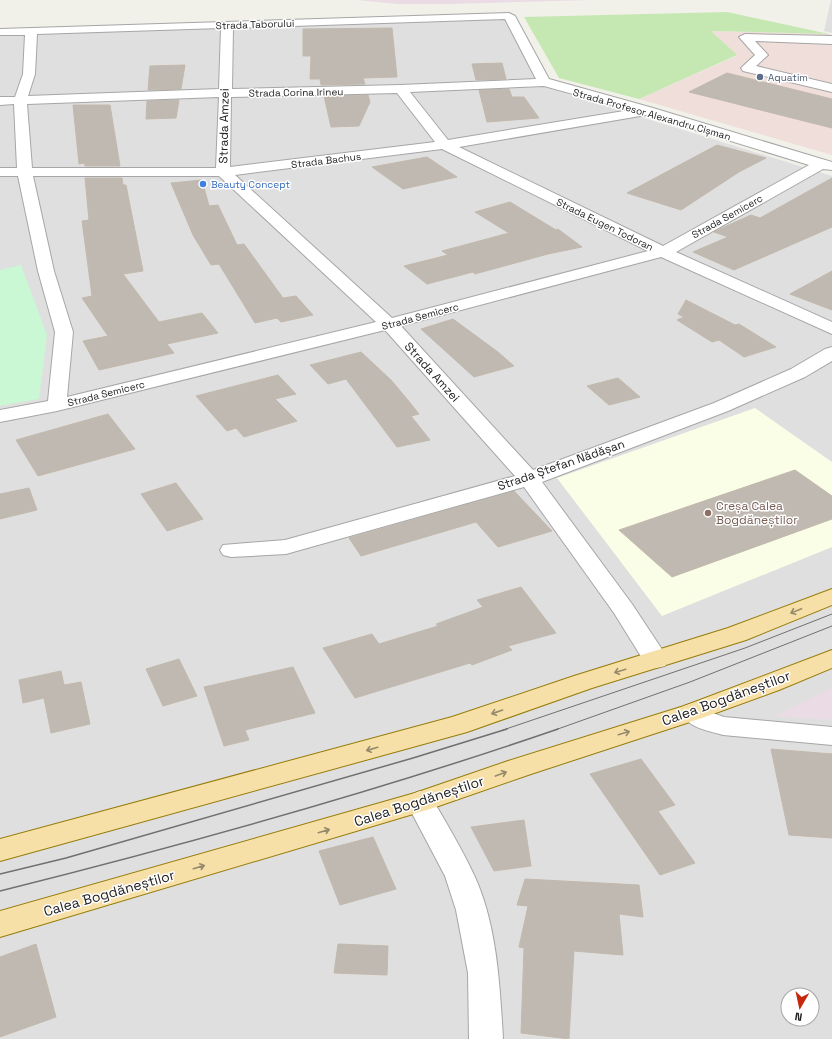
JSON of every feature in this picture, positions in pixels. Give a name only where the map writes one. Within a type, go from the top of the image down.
[{"type":"main road","points":[[0,850],[458,725],[737,634],[832,596]]},
{"type":"main road","name":"Calea Bogdăneștilor","points":[[0,924],[420,802],[518,768],[693,712],[770,684],[832,658]]},
{"type":"street","name":"Strada Taborului","points":[[0,32],[510,16],[544,82]]},
{"type":"street","name":"Strada Amzei","points":[[227,24],[223,172],[389,324],[529,479],[624,609],[656,660]]},
{"type":"street","points":[[31,31],[29,74],[20,101],[25,173],[46,271],[64,332],[57,405]]},
{"type":"street","points":[[832,40],[746,38],[762,55],[747,68],[832,88]]},
{"type":"street","name":"Strada Corina Irineu","points":[[0,101],[224,93],[401,89],[544,82]]},
{"type":"street","name":"Strada Profesor Alexandru Cișman","points":[[544,82],[648,111],[827,166]]},
{"type":"street","name":"Strada Eugen Todoran","points":[[401,89],[444,146],[663,252],[832,329]]},
{"type":"street","name":"Strada Bachus","points":[[0,172],[223,172],[444,146],[648,111]]},
{"type":"street","name":"Strada Semicerc","points":[[0,416],[57,405],[389,324],[663,252],[827,166]]},
{"type":"street","name":"Strada Ștefan Nădășan","points":[[231,550],[286,547],[529,479],[721,407],[798,373],[832,353]]},
{"type":"street","points":[[693,712],[701,719],[723,726],[832,736]]},
{"type":"street","points":[[420,802],[460,876],[471,910],[484,972],[486,1039]]},
{"type":"shaded area","points":[[357,0],[589,0],[398,4]]},
{"type":"shaded area","points":[[832,0],[832,33],[824,31]]},
{"type":"shaded area","points":[[507,19],[541,86],[832,176],[832,1039],[0,1039],[0,34]]},
{"type":"shaded area","name":"Aquatim","points":[[711,31],[829,34],[830,43],[832,44],[832,155],[639,99],[736,56]]},
{"type":"shaded area","name":"Creșa Calea Bogdăneștilor","points":[[755,408],[832,462],[832,547],[662,616],[557,478]]},
{"type":"shaded area","points":[[832,688],[832,720],[775,716]]},
{"type":"green space","points":[[727,12],[829,34],[711,31],[737,55],[639,99],[559,78],[524,17]]},
{"type":"green space","points":[[21,265],[47,335],[39,399],[0,406],[0,270]]},
{"type":"building","points":[[392,28],[397,77],[363,78],[365,84],[321,85],[320,79],[310,79],[311,56],[303,56],[303,29]]},
{"type":"building","points":[[502,63],[506,79],[476,80],[472,64]]},
{"type":"building","points":[[185,65],[181,89],[148,90],[150,66]]},
{"type":"building","points":[[727,73],[832,99],[832,128],[689,92]]},
{"type":"building","points":[[509,89],[512,97],[524,97],[539,118],[487,122],[479,90]]},
{"type":"building","points":[[368,95],[370,102],[359,126],[331,127],[324,96]]},
{"type":"building","points":[[179,100],[176,118],[146,119],[147,101]]},
{"type":"building","points":[[73,105],[110,105],[120,166],[85,166],[84,163],[79,164]]},
{"type":"building","points":[[717,145],[766,158],[739,172],[681,210],[627,193]]},
{"type":"building","points":[[427,157],[457,177],[403,189],[372,167]]},
{"type":"building","points":[[85,178],[122,178],[123,185],[126,185],[143,271],[123,274],[159,322],[202,313],[218,333],[167,344],[174,353],[99,370],[83,341],[108,336],[82,298],[92,296],[82,221],[89,220]]},
{"type":"building","points":[[832,178],[832,227],[734,270],[693,252],[728,237],[714,232],[751,215],[760,218]]},
{"type":"building","points":[[202,180],[209,206],[218,205],[237,245],[244,244],[283,298],[296,296],[313,315],[281,322],[277,318],[255,323],[219,264],[211,265],[193,235],[171,183]]},
{"type":"building","points":[[510,202],[556,230],[558,229],[582,247],[548,254],[475,274],[473,272],[427,284],[404,266],[448,255],[442,251],[509,233],[475,212]]},
{"type":"building","points":[[832,271],[832,310],[790,294]]},
{"type":"building","points":[[686,300],[735,325],[739,324],[776,347],[744,357],[719,340],[712,342],[677,320],[684,317],[678,314]]},
{"type":"building","points":[[453,319],[498,352],[514,366],[474,377],[421,329]]},
{"type":"building","points":[[361,352],[391,380],[419,414],[411,416],[430,440],[397,447],[346,379],[328,384],[310,365]]},
{"type":"building","points":[[278,375],[296,394],[275,399],[297,421],[244,437],[236,428],[227,431],[196,396]]},
{"type":"building","points":[[618,378],[640,397],[609,405],[587,386]]},
{"type":"building","points":[[108,414],[135,449],[38,476],[16,440]]},
{"type":"building","points":[[795,470],[832,496],[832,519],[672,577],[619,530]]},
{"type":"building","points":[[176,483],[203,519],[167,531],[141,494]]},
{"type":"building","points":[[29,488],[37,510],[0,519],[0,494]]},
{"type":"building","points":[[514,491],[552,531],[498,547],[476,522],[361,556],[349,538]]},
{"type":"building","points":[[521,587],[556,633],[508,646],[512,650],[472,665],[470,663],[355,698],[323,648],[372,634],[379,644],[438,626],[436,624],[483,607],[477,600]]},
{"type":"building","points":[[179,659],[197,696],[163,706],[146,669]]},
{"type":"building","points":[[293,667],[315,713],[245,730],[249,740],[224,746],[204,687]]},
{"type":"building","points":[[61,671],[64,685],[81,682],[90,724],[51,733],[44,698],[23,703],[19,680]]},
{"type":"building","points":[[771,749],[832,754],[832,838],[789,835]]},
{"type":"building","points":[[641,759],[675,805],[658,811],[695,863],[660,875],[590,774]]},
{"type":"building","points":[[524,820],[531,866],[494,871],[471,827]]},
{"type":"building","points":[[373,837],[396,889],[340,905],[319,851]]},
{"type":"building","points":[[525,879],[639,885],[643,917],[619,914],[623,955],[574,951],[569,1039],[521,1033],[524,948],[519,947],[528,906],[517,905]]},
{"type":"building","points":[[36,944],[56,1017],[0,1037],[0,957]]},
{"type":"building","points":[[338,944],[388,946],[387,975],[334,973]]},
{"type":"tram line","points":[[503,730],[745,648],[832,614]]},
{"type":"tram line","points":[[555,730],[690,682],[832,626]]},
{"type":"tram line","points":[[0,874],[66,858],[413,758],[507,729]]},
{"type":"tram line","points":[[0,891],[141,855],[351,796],[555,730]]},
{"type":"place","name":"Aquatim","points":[[760,77]]},
{"type":"place","name":"Beauty Concept","points":[[203,184]]},
{"type":"place","name":"Creșa Calea Bogdăneștilor","points":[[708,513]]}]
